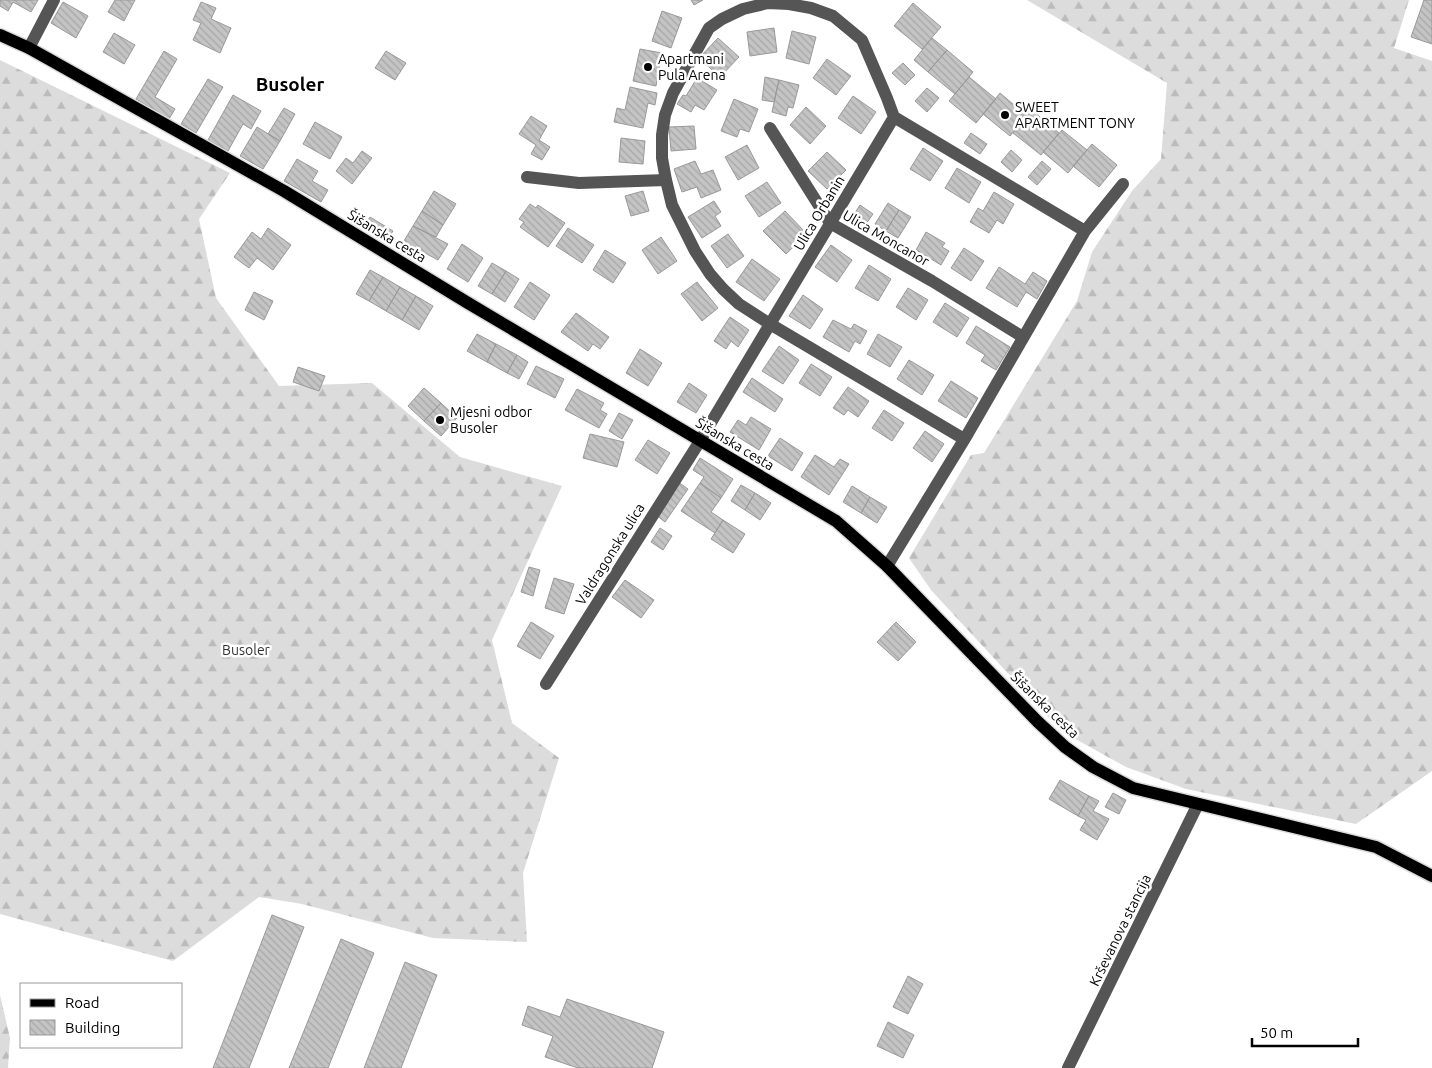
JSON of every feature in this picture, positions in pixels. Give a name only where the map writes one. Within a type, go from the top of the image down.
[{"type":"main road","name":"Šišanska cesta","points":[[0,35],[29,48],[284,191],[836,521],[887,566],[1038,722],[1065,747],[1093,767],[1133,788],[1376,847],[1432,876]]},
{"type":"street","points":[[29,48],[54,0]]},
{"type":"street","points":[[964,439],[739,304],[723,290],[695,252],[672,205],[662,158],[662,135],[665,115],[673,93],[710,28],[722,19],[743,9],[768,3],[812,8],[833,16],[862,40],[888,98],[894,117],[1085,231]]},
{"type":"street","name":"Ulica Orbanin","points":[[700,441],[894,117]]},
{"type":"street","name":"Ulica Moncanor","points":[[770,128],[830,223],[932,281],[1023,337]]},
{"type":"street","points":[[526,177],[579,183],[666,180]]},
{"type":"street","points":[[887,566],[964,439],[1085,231],[1123,184]]},
{"type":"street","name":"Valdragonska ulica","points":[[546,684],[700,441]]},
{"type":"street","name":"Krševanova stancija","points":[[1068,1068],[1198,804]]},
{"type":"green space","points":[[1027,0],[1409,0],[1394,48],[1432,61],[1432,771],[1356,824],[1186,789],[1126,767],[1061,731],[931,590],[909,558],[971,455],[984,453],[1077,301],[1092,252],[1132,191],[1161,159],[1167,83]]},
{"type":"green space","name":"Busoler","points":[[0,60],[230,173],[199,219],[216,298],[279,386],[372,383],[460,457],[562,486],[492,640],[512,723],[559,758],[523,873],[527,942],[433,938],[302,904],[259,897],[173,961],[0,914]]},
{"type":"green space","points":[[0,995],[10,1038],[8,1068],[0,1068]]},
{"type":"building","points":[[0,0],[38,0],[31,12],[13,2],[8,11],[0,6]]},
{"type":"building","points":[[115,0],[135,0],[124,21],[108,12]]},
{"type":"building","points":[[691,0],[703,0],[694,5]]},
{"type":"building","points":[[1424,0],[1432,0],[1432,44],[1411,37]]},
{"type":"building","points":[[63,2],[88,16],[76,38],[51,23]]},
{"type":"building","points":[[201,2],[216,8],[211,19],[231,28],[220,53],[193,40],[201,23],[193,20]]},
{"type":"building","points":[[913,3],[941,27],[922,49],[894,26]]},
{"type":"building","points":[[662,11],[682,18],[671,48],[652,41]]},
{"type":"building","points":[[774,28],[777,52],[750,56],[747,32]]},
{"type":"building","points":[[792,31],[816,37],[809,64],[786,58]]},
{"type":"building","points":[[114,33],[135,45],[124,64],[103,52]]},
{"type":"building","points":[[718,38],[739,57],[720,77],[699,58]]},
{"type":"building","points":[[932,38],[947,50],[928,72],[914,60]]},
{"type":"building","name":"Apartmani Pula Arena","points":[[640,49],[662,53],[656,86],[633,81]]},
{"type":"building","points":[[947,50],[973,72],[955,94],[928,72]]},
{"type":"building","points":[[164,51],[177,59],[155,97],[175,109],[169,119],[136,99]]},
{"type":"building","points":[[386,51],[406,63],[395,80],[375,68]]},
{"type":"building","points":[[827,59],[851,76],[836,95],[813,78]]},
{"type":"building","points":[[903,63],[915,75],[905,85],[892,73]]},
{"type":"building","points":[[765,77],[779,80],[774,102],[762,100]]},
{"type":"building","points":[[969,77],[996,99],[976,123],[949,101]]},
{"type":"building","points":[[697,78],[717,90],[704,110],[695,105],[691,112],[677,104],[683,95],[686,96]]},
{"type":"building","points":[[208,79],[223,87],[196,133],[181,124]]},
{"type":"building","points":[[779,80],[799,85],[793,108],[788,107],[786,116],[772,112]]},
{"type":"building","points":[[630,87],[657,93],[655,105],[648,103],[643,128],[614,122],[617,108],[625,110]]},
{"type":"building","points":[[927,88],[939,98],[927,112],[915,101]]},
{"type":"building","name":"SWEET APARTMENT TONY","points":[[1000,93],[1027,116],[1010,136],[983,114]]},
{"type":"building","points":[[233,95],[261,111],[251,129],[243,124],[228,151],[208,140]]},
{"type":"building","points":[[853,96],[876,112],[861,134],[838,118]]},
{"type":"building","points":[[734,99],[758,109],[749,132],[740,129],[737,137],[721,131]]},
{"type":"building","points":[[806,107],[826,126],[810,144],[790,125]]},
{"type":"building","points":[[284,108],[295,114],[280,141],[268,134]]},
{"type":"building","points":[[1032,110],[1059,133],[1041,155],[1013,133]]},
{"type":"building","points":[[531,116],[547,126],[539,140],[550,147],[542,160],[531,154],[536,145],[519,134]]},
{"type":"building","points":[[315,122],[342,137],[330,159],[303,144]]},
{"type":"building","points":[[694,126],[696,149],[671,151],[669,127]]},
{"type":"building","points":[[257,127],[280,141],[263,169],[240,156]]},
{"type":"building","points":[[1062,130],[1087,150],[1068,173],[1043,152]]},
{"type":"building","points":[[971,133],[987,144],[980,154],[964,143]]},
{"type":"building","points":[[621,138],[645,141],[643,164],[619,162]]},
{"type":"building","points":[[1092,144],[1117,165],[1099,187],[1073,166]]},
{"type":"building","points":[[747,145],[759,168],[738,180],[725,157]]},
{"type":"building","points":[[923,148],[943,161],[930,181],[910,169]]},
{"type":"building","points":[[1011,150],[1022,160],[1012,172],[1001,162]]},
{"type":"building","points":[[362,151],[372,158],[352,184],[336,171],[346,158],[353,163]]},
{"type":"building","points":[[827,152],[846,170],[827,189],[808,171]]},
{"type":"building","points":[[297,159],[318,171],[312,181],[328,190],[321,202],[284,181]]},
{"type":"building","points":[[695,161],[701,174],[713,170],[721,190],[701,198],[697,187],[682,192],[674,169]]},
{"type":"building","points":[[1042,161],[1051,169],[1037,185],[1028,177]]},
{"type":"building","points":[[957,168],[981,182],[969,203],[945,188]]},
{"type":"building","points":[[767,182],[781,203],[759,217],[745,196]]},
{"type":"building","points":[[434,191],[456,204],[443,225],[422,211]]},
{"type":"building","points":[[643,191],[649,211],[631,216],[625,196]]},
{"type":"building","points":[[994,192],[1014,204],[1003,224],[997,220],[989,233],[970,222],[978,208],[983,211]]},
{"type":"building","points":[[714,201],[721,212],[715,216],[721,226],[702,238],[688,217]]},
{"type":"building","points":[[888,203],[899,210],[886,231],[875,224]]},
{"type":"building","points":[[530,204],[536,208],[538,205],[565,223],[548,247],[520,227],[524,222],[519,219]]},
{"type":"building","points":[[860,205],[873,214],[866,224],[853,216]]},
{"type":"building","points":[[899,210],[911,217],[898,238],[886,231]]},
{"type":"building","points":[[422,211],[443,225],[436,237],[413,226]]},
{"type":"building","points":[[785,211],[807,234],[786,254],[763,231]]},
{"type":"building","points":[[370,217],[393,231],[386,242],[363,227]]},
{"type":"building","points":[[413,226],[448,244],[438,260],[425,253],[420,261],[399,249]]},
{"type":"building","points":[[268,228],[291,245],[273,270],[257,258],[249,268],[234,257],[252,232],[261,239]]},
{"type":"building","points":[[568,228],[594,245],[582,263],[556,246]]},
{"type":"building","points":[[926,232],[945,243],[942,247],[949,251],[941,265],[916,250]]},
{"type":"building","points":[[728,234],[744,256],[727,268],[711,246]]},
{"type":"building","points":[[661,237],[677,261],[658,274],[642,250]]},
{"type":"building","points":[[462,244],[483,258],[468,282],[447,269]]},
{"type":"building","points":[[831,245],[852,260],[837,282],[815,267]]},
{"type":"building","points":[[964,248],[984,261],[971,281],[951,268]]},
{"type":"building","points":[[605,250],[626,263],[613,283],[593,270]]},
{"type":"building","points":[[752,259],[780,279],[764,301],[736,282]]},
{"type":"building","points":[[492,263],[506,271],[492,294],[478,286]]},
{"type":"building","points":[[869,265],[891,279],[878,301],[855,288]]},
{"type":"building","points":[[999,267],[1025,284],[1033,272],[1047,281],[1037,299],[1026,292],[1017,307],[986,288]]},
{"type":"building","points":[[370,270],[383,277],[369,301],[356,294]]},
{"type":"building","points":[[506,271],[519,279],[505,302],[492,294]]},
{"type":"building","points":[[383,277],[400,287],[386,311],[369,301]]},
{"type":"building","points":[[530,282],[550,295],[534,320],[514,307]]},
{"type":"building","points":[[697,282],[718,308],[702,321],[681,294]]},
{"type":"building","points":[[400,287],[416,296],[402,320],[386,311]]},
{"type":"building","points":[[908,288],[928,300],[916,320],[896,307]]},
{"type":"building","points":[[254,292],[273,301],[264,320],[245,310]]},
{"type":"building","points":[[803,295],[823,309],[810,329],[789,316]]},
{"type":"building","points":[[416,296],[433,306],[419,330],[402,320]]},
{"type":"building","points":[[945,303],[969,318],[957,337],[933,322]]},
{"type":"building","points":[[576,313],[609,337],[600,349],[593,344],[588,351],[561,332]]},
{"type":"building","points":[[730,317],[749,330],[738,347],[731,341],[726,349],[714,341]]},
{"type":"building","points":[[833,320],[851,329],[854,324],[867,331],[860,344],[855,341],[849,352],[823,337]]},
{"type":"building","points":[[976,326],[1010,347],[996,370],[981,361],[985,355],[966,343]]},
{"type":"building","points":[[477,334],[496,344],[487,362],[467,351]]},
{"type":"building","points":[[878,334],[902,347],[890,367],[867,354]]},
{"type":"building","points":[[496,344],[517,355],[507,373],[487,362]]},
{"type":"building","points":[[779,346],[799,360],[783,384],[762,371]]},
{"type":"building","points":[[640,349],[662,363],[648,386],[626,373]]},
{"type":"building","points":[[517,355],[528,362],[519,379],[507,373]]},
{"type":"building","points":[[909,360],[934,375],[922,395],[897,379]]},
{"type":"building","points":[[811,364],[832,377],[820,396],[799,383]]},
{"type":"building","points":[[536,366],[564,379],[555,398],[527,384]]},
{"type":"building","points":[[298,367],[325,376],[319,391],[293,382]]},
{"type":"building","points":[[752,378],[783,399],[775,412],[743,392]]},
{"type":"building","points":[[951,381],[978,398],[966,418],[938,401]]},
{"type":"building","points":[[689,383],[707,395],[696,413],[677,402]]},
{"type":"building","points":[[848,387],[869,401],[858,417],[848,410],[844,415],[833,408]]},
{"type":"building","points":[[424,388],[441,403],[424,421],[408,406]]},
{"type":"building","points":[[577,389],[604,403],[600,410],[607,414],[599,428],[565,410]]},
{"type":"building","points":[[441,403],[457,418],[441,436],[424,421]]},
{"type":"building","points":[[884,410],[904,423],[892,441],[872,428]]},
{"type":"building","points":[[619,413],[633,420],[622,439],[609,431]]},
{"type":"building","points":[[751,417],[771,429],[759,450],[730,432],[738,420],[746,425]]},
{"type":"building","points":[[925,431],[944,444],[932,462],[913,448]]},
{"type":"building","points":[[590,434],[624,442],[617,467],[583,458]]},
{"type":"building","points":[[780,438],[803,453],[792,471],[768,456]]},
{"type":"building","points":[[648,440],[670,453],[657,474],[635,460]]},
{"type":"building","points":[[815,455],[834,467],[840,459],[849,464],[829,495],[801,477]]},
{"type":"building","points":[[700,458],[733,479],[721,498],[700,483],[704,477],[693,470]]},
{"type":"building","points":[[678,482],[688,489],[665,522],[656,515]]},
{"type":"building","points":[[700,483],[721,498],[711,512],[723,520],[715,533],[681,511]]},
{"type":"building","points":[[741,485],[755,493],[745,510],[731,501]]},
{"type":"building","points":[[852,486],[870,497],[861,513],[843,502]]},
{"type":"building","points":[[755,493],[771,503],[760,520],[745,510]]},
{"type":"building","points":[[870,497],[887,507],[877,523],[861,513]]},
{"type":"building","points":[[723,520],[745,534],[733,553],[711,539]]},
{"type":"building","points":[[660,528],[672,536],[663,550],[651,542]]},
{"type":"building","points":[[529,567],[540,570],[533,596],[521,592]]},
{"type":"building","points":[[554,578],[574,584],[564,614],[545,608]]},
{"type":"building","points":[[625,580],[654,600],[641,618],[612,597]]},
{"type":"building","points":[[531,622],[554,636],[540,659],[517,646]]},
{"type":"building","points":[[896,622],[916,642],[898,661],[877,642]]},
{"type":"building","points":[[1060,780],[1089,796],[1078,816],[1049,799]]},
{"type":"building","points":[[1113,793],[1126,800],[1119,814],[1105,807]]},
{"type":"building","points":[[1089,796],[1099,801],[1093,811],[1109,819],[1097,840],[1080,830],[1086,820],[1078,816]]},
{"type":"building","points":[[272,915],[304,927],[249,1068],[213,1068]]},
{"type":"building","points":[[341,939],[374,953],[328,1068],[289,1068]]},
{"type":"building","points":[[405,962],[437,975],[401,1068],[364,1068]]},
{"type":"building","points":[[908,976],[923,984],[908,1014],[893,1007]]},
{"type":"building","points":[[567,999],[664,1032],[652,1068],[578,1068],[545,1057],[553,1036],[522,1025],[528,1006],[560,1017]]},
{"type":"building","points":[[888,1022],[914,1035],[903,1058],[877,1046]]},
{"type":"place","name":"Apartmani Pula Arena","points":[[648,67]]},
{"type":"place","name":"SWEET APARTMENT TONY","points":[[1005,115]]},
{"type":"place","name":"Mjesni odbor Busoler","points":[[440,420]]},
{"type":"district","name":"Busoler","points":[[290,84]]}]
